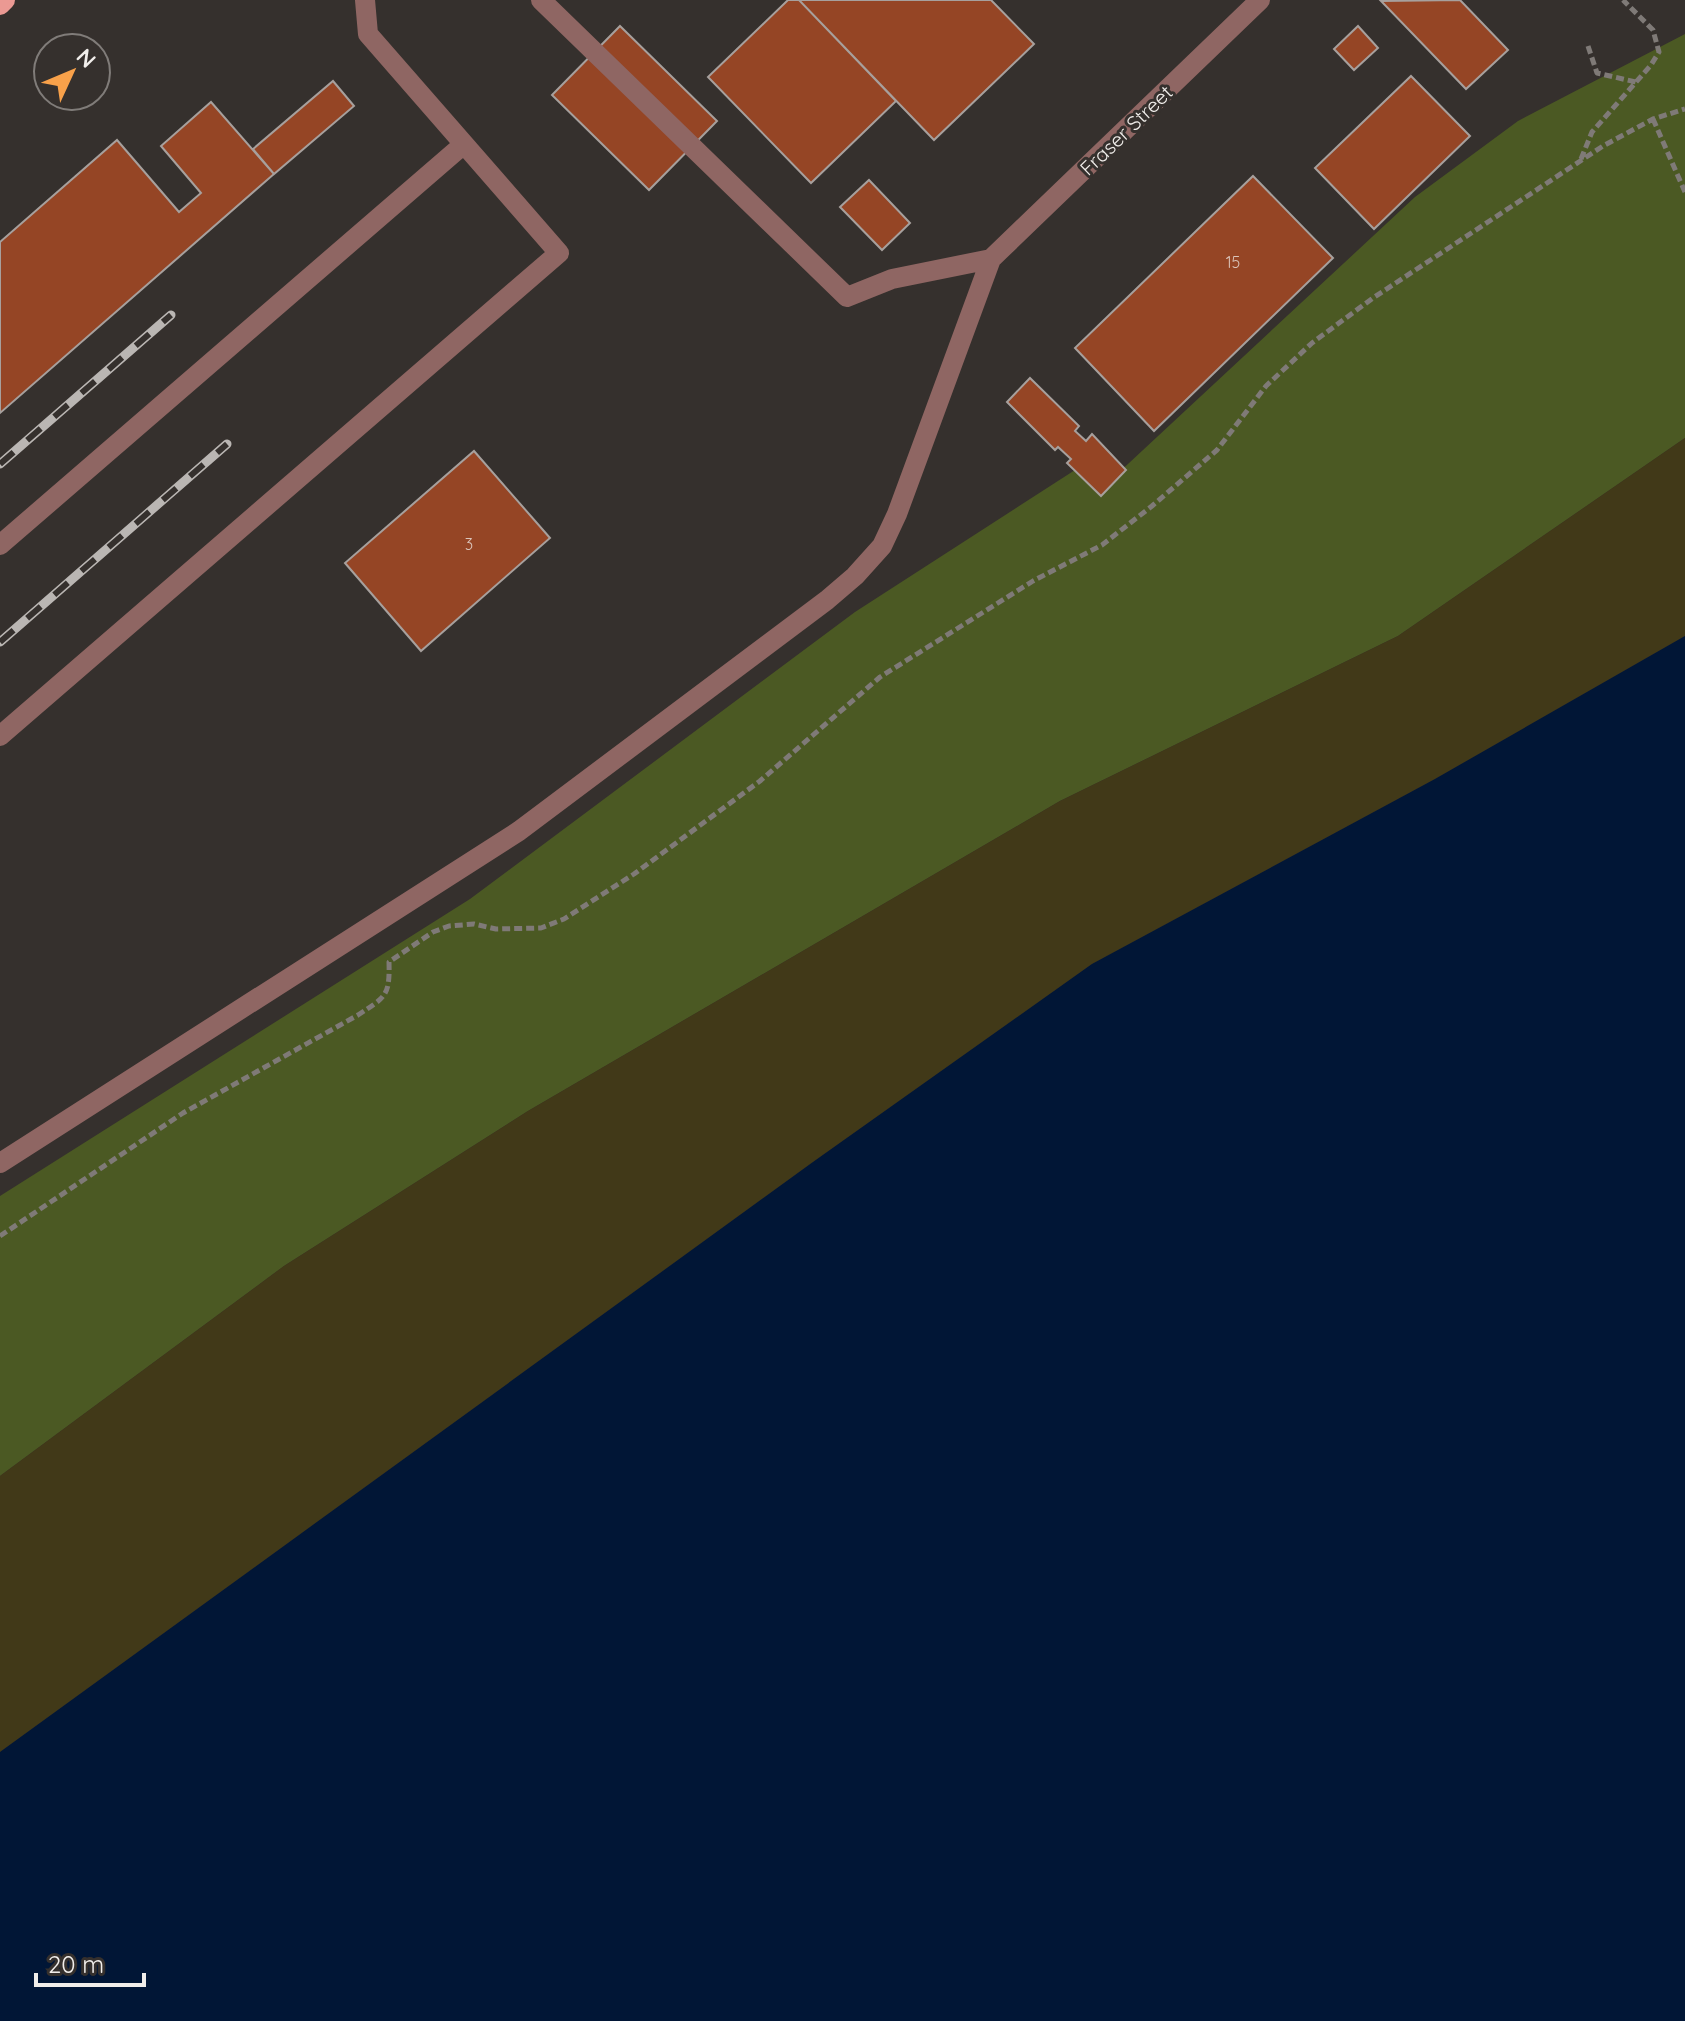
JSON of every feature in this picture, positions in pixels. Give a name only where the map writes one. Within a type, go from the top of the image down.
[{"type":"main road","points":[[0,5],[5,0]]},
{"type":"street","points":[[0,736],[559,253],[368,34],[365,0]]},
{"type":"street","points":[[541,0],[847,297],[892,279],[991,259]]},
{"type":"street","name":"Fraser Street","points":[[991,259],[1260,0]]},
{"type":"street","points":[[0,545],[464,144]]},
{"type":"street","points":[[0,1163],[519,831],[855,576],[882,546],[897,514],[991,259]]},
{"type":"path","points":[[1581,159],[1592,132],[1656,59],[1658,43],[1653,30],[1623,0]]},
{"type":"path","points":[[1588,46],[1597,73],[1636,82]]},
{"type":"path","points":[[0,1236],[183,1113],[381,1000],[388,990],[389,962],[433,932],[449,926],[474,924],[496,929],[541,928],[564,919],[634,874],[760,781],[880,677],[1033,581],[1102,545],[1217,450],[1266,386],[1312,343],[1373,298],[1581,159],[1653,119],[1685,109]]},
{"type":"path","points":[[1653,119],[1685,192]]},
{"type":"green space","points":[[1685,34],[1685,438],[1398,636],[1060,801],[528,1111],[284,1266],[0,1476],[0,1196],[470,899],[855,612],[1075,470],[1100,490],[1415,197],[1518,121]]},
{"type":"sand","points":[[1685,438],[1685,636],[1435,779],[1092,964],[813,1162],[0,1752],[0,1476],[284,1266],[528,1111],[1060,801],[1398,636]]},
{"type":"water","points":[[1685,636],[1685,2021],[0,2021],[0,1752],[813,1162],[1092,964],[1435,779]]},
{"type":"building","points":[[788,0],[799,0],[896,101],[811,183],[708,77]]},
{"type":"building","points":[[799,0],[991,0],[1034,44],[934,140]]},
{"type":"building","points":[[1460,0],[1508,50],[1466,89],[1381,1]]},
{"type":"building","points":[[620,26],[717,121],[649,190],[552,95]]},
{"type":"building","points":[[1358,26],[1378,48],[1354,70],[1334,49]]},
{"type":"building","points":[[1411,76],[1470,136],[1374,229],[1315,168]]},
{"type":"building","points":[[333,81],[354,106],[274,174],[253,149]]},
{"type":"building","points":[[211,102],[274,174],[0,413],[0,242],[117,140],[179,212],[201,193],[161,146]]},
{"type":"building","points":[[1253,176],[1333,258],[1154,431],[1075,348]]},
{"type":"building","points":[[869,180],[910,223],[882,250],[840,207]]},
{"type":"building","points":[[1030,378],[1079,426],[1075,431],[1086,441],[1092,434],[1126,470],[1101,496],[1067,463],[1071,459],[1058,447],[1055,450],[1007,402]]},
{"type":"building","points":[[474,451],[550,538],[421,651],[345,563]]},
{"type":"railway","points":[[0,464],[171,315]]},
{"type":"railway","points":[[0,642],[227,444]]}]
